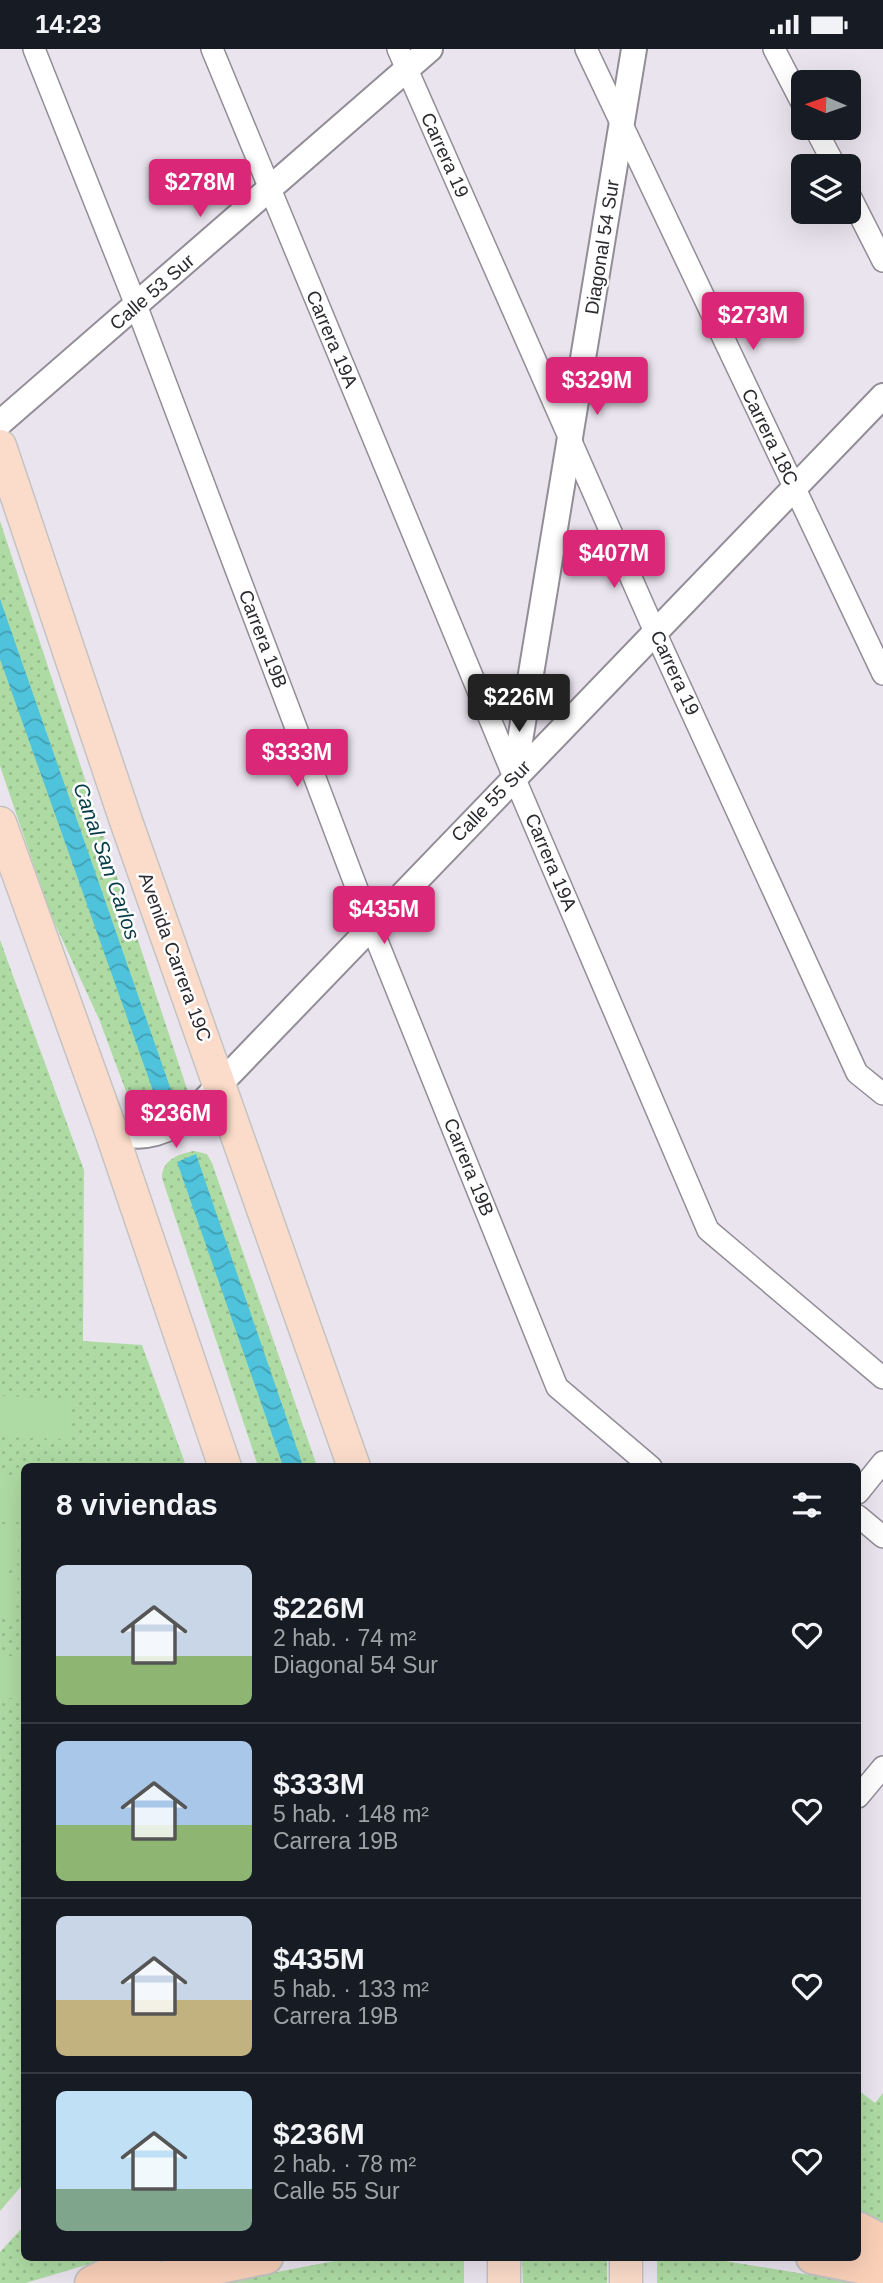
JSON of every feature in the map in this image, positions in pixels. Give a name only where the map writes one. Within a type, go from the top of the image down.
[{"type":"highway","points":[[861,2231],[883,2242]]},
{"type":"highway","points":[[92,2283],[136,2261]]},
{"type":"highway","points":[[140,2283],[247,2261]]},
{"type":"highway","points":[[833,2261],[883,2271]]},
{"type":"main road","name":"Avenida Carrera 19C","points":[[0,446],[126,821],[353,1463]]},
{"type":"main road","points":[[0,823],[110,1128],[224,1463]]},
{"type":"main road","points":[[504,2261],[504,2283]]},
{"type":"main road","points":[[626,2261],[626,2283]]},
{"type":"street","name":"Carrera 19B","points":[[34,49],[136,305],[371,926],[557,1387],[640,1463]]},
{"type":"street","name":"Carrera 19A","points":[[212,49],[514,777],[708,1230],[883,1378]]},
{"type":"street","name":"Calle 53 Sur","points":[[0,423],[270,190],[403,59],[430,49]]},
{"type":"street","name":"Carrera 18C","points":[[586,49],[883,674]]},
{"type":"street","name":"Diagonal 54 Sur","points":[[514,777],[634,49]]},
{"type":"street","points":[[774,49],[791,82]]},
{"type":"street","name":"Carrera 19","points":[[403,59],[656,632],[857,1073],[883,1094]]},
{"type":"street","points":[[861,218],[883,261]]},
{"type":"street","name":"Calle 55 Sur","points":[[110,1128],[134,1136],[169,1128],[188,1117],[883,396]]},
{"type":"street","points":[[861,1489],[883,1462]]},
{"type":"street","points":[[861,1519],[883,1537]]},
{"type":"street","points":[[861,1794],[881,1775]]},
{"type":"green space","points":[[0,521],[189,1095],[178,1109],[164,1117],[148,1118],[133,1110],[99,1019],[50,913],[0,766]]},
{"type":"green space","points":[[0,940],[84,1170],[83,1341],[142,1345],[185,1463],[21,1463],[21,2186],[0,2211]]},
{"type":"green space","points":[[194,1151],[207,1154],[212,1163],[316,1463],[257,1463],[162,1178],[168,1162]]},
{"type":"green space","points":[[0,1396],[70,1399],[68,1439],[0,1437]]},
{"type":"green space","points":[[0,1478],[20,1479],[19,1522],[0,1522]]},
{"type":"green space","points":[[0,1526],[19,1526],[17,1570],[0,1570]]},
{"type":"green space","points":[[0,1574],[18,1574],[16,1618],[0,1618]]},
{"type":"green space","points":[[0,1656],[21,1656],[21,1698],[0,1698]]},
{"type":"green space","points":[[861,2092],[875,2103],[883,2093],[883,2230],[861,2218]]},
{"type":"green space","points":[[21,2229],[21,2261],[99,2261],[26,2283],[0,2283],[0,2252]]},
{"type":"green space","points":[[334,2261],[464,2261],[464,2283],[221,2283]]},
{"type":"green space","points":[[522,2261],[607,2261],[607,2283],[523,2283]]},
{"type":"green space","points":[[657,2261],[725,2261],[859,2283],[657,2283]]},
{"type":"water","points":[[0,599],[178,1110],[162,1116],[0,659]]},
{"type":"water","points":[[196,1154],[302,1463],[282,1463],[177,1162]]},
{"type":"water label","name":"Canal San Carlos","points":[[107,861]]}]
